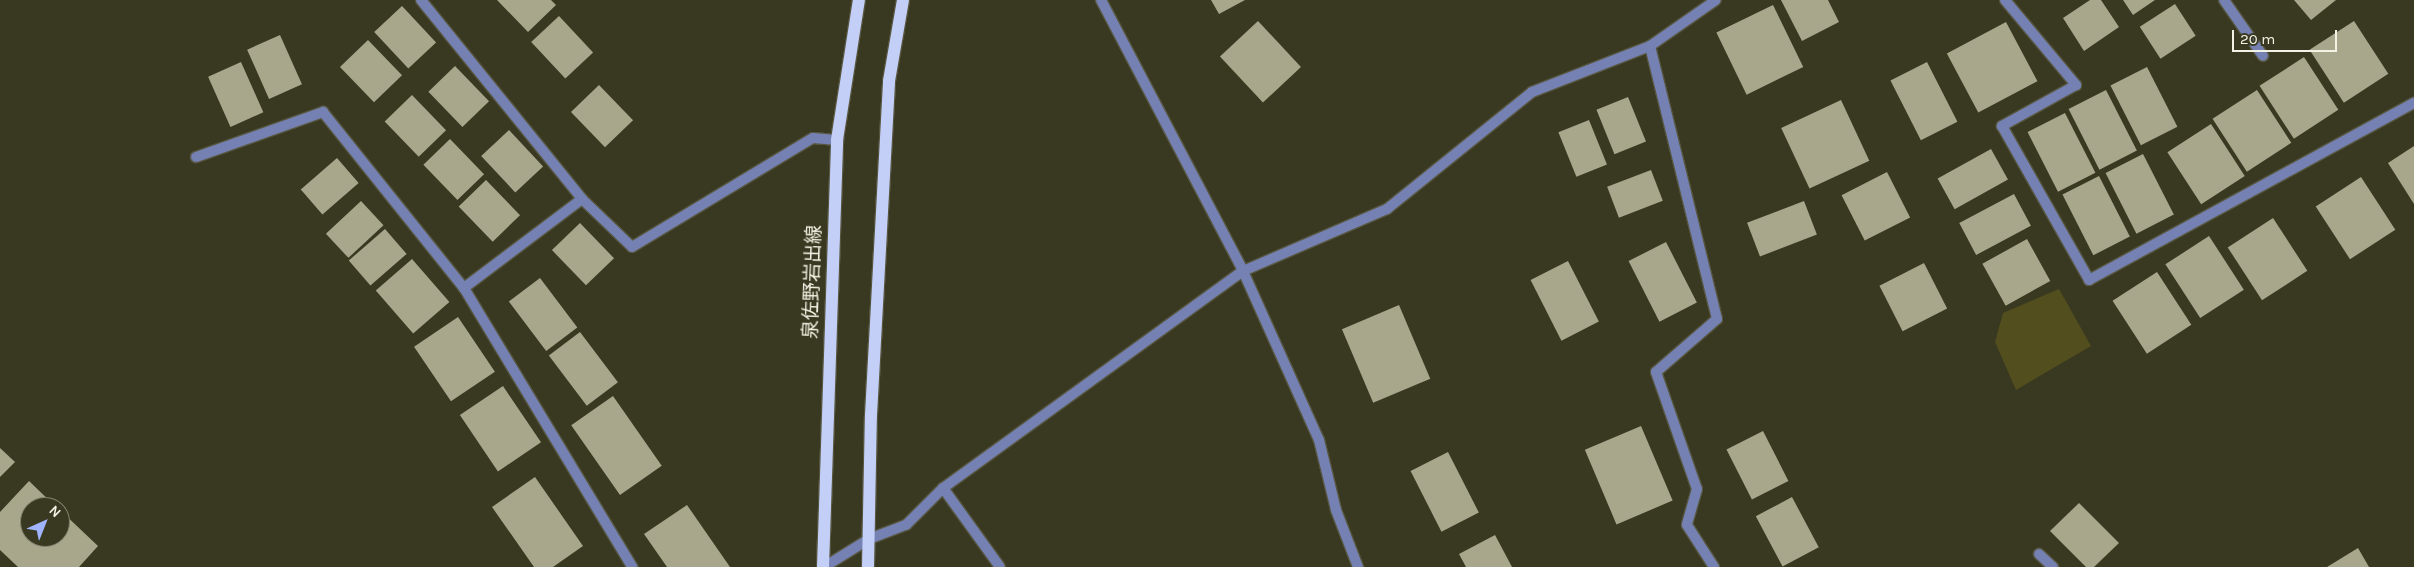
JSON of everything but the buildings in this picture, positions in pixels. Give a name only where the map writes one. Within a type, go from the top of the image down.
[{"type":"main road","name":"泉佐野岩出線","points":[[824,567],[837,140],[859,0]]},
{"type":"main road","points":[[868,567],[871,415],[889,81],[903,0]]},
{"type":"street","points":[[422,0],[582,199],[632,247],[813,138],[837,140]]},
{"type":"street","points":[[1101,0],[1243,270],[1319,440],[1336,510],[1358,567]]},
{"type":"street","points":[[824,567],[869,539],[906,525],[944,488],[1243,270],[1387,209],[1532,92],[1650,46],[1716,0]]},
{"type":"street","points":[[2005,0],[2076,85],[2002,126],[2089,280],[2414,103]]},
{"type":"street","points":[[2224,0],[2263,56]]},
{"type":"street","points":[[1650,46],[1717,320],[1656,372],[1697,489],[1686,525],[1714,567]]},
{"type":"street","points":[[196,157],[323,112],[464,288],[632,567]]},
{"type":"street","points":[[464,288],[582,199]]},
{"type":"street","points":[[944,488],[1000,567]]},
{"type":"street","points":[[2039,554],[2053,567]]},
{"type":"shaded area","points":[[2059,289],[2091,346],[2016,390],[1995,342],[2003,313]]}]
